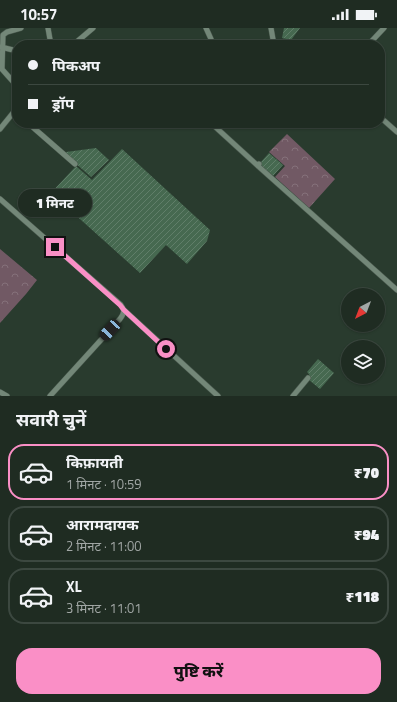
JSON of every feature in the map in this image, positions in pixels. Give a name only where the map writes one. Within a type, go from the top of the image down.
[{"type":"street","points":[[12,80],[1,68],[1,47],[5,34],[12,30],[21,28]]},
{"type":"street","points":[[48,28],[50,40]]},
{"type":"street","points":[[79,40],[93,28]]},
{"type":"street","points":[[206,28],[211,40]]},
{"type":"street","points":[[272,28],[273,40]]},
{"type":"street","points":[[373,40],[384,28]]},
{"type":"street","points":[[1,47],[12,50]]},
{"type":"street","points":[[0,129],[12,116]]},
{"type":"street","points":[[385,121],[397,132]]},
{"type":"street","points":[[34,128],[75,164]]},
{"type":"street","points":[[217,128],[397,290]]},
{"type":"street","points":[[0,199],[120,305],[218,396]]},
{"type":"street","points":[[50,396],[120,319],[124,314],[124,310]]},
{"type":"street","points":[[293,396],[308,378]]},
{"type":"street","points":[[0,392],[7,396]]},
{"type":"green space","points":[[287,134],[335,179],[309,208],[275,177],[285,166],[269,152]]},
{"type":"green space","points":[[0,249],[37,280],[0,323]]},
{"type":"building","points":[[284,28],[300,28],[291,40],[282,38]]},
{"type":"building","points":[[96,148],[109,160],[91,177],[65,154],[66,152]]},
{"type":"building","points":[[122,149],[210,230],[207,241],[187,264],[166,245],[140,273],[51,193],[76,166],[92,180]]},
{"type":"building","points":[[269,153],[283,165],[273,176],[259,164]]},
{"type":"building","points":[[318,359],[334,373],[320,389],[309,380],[309,374],[307,372]]},
{"type":"route","points":[[55,247],[120,305],[166,349]]}]
